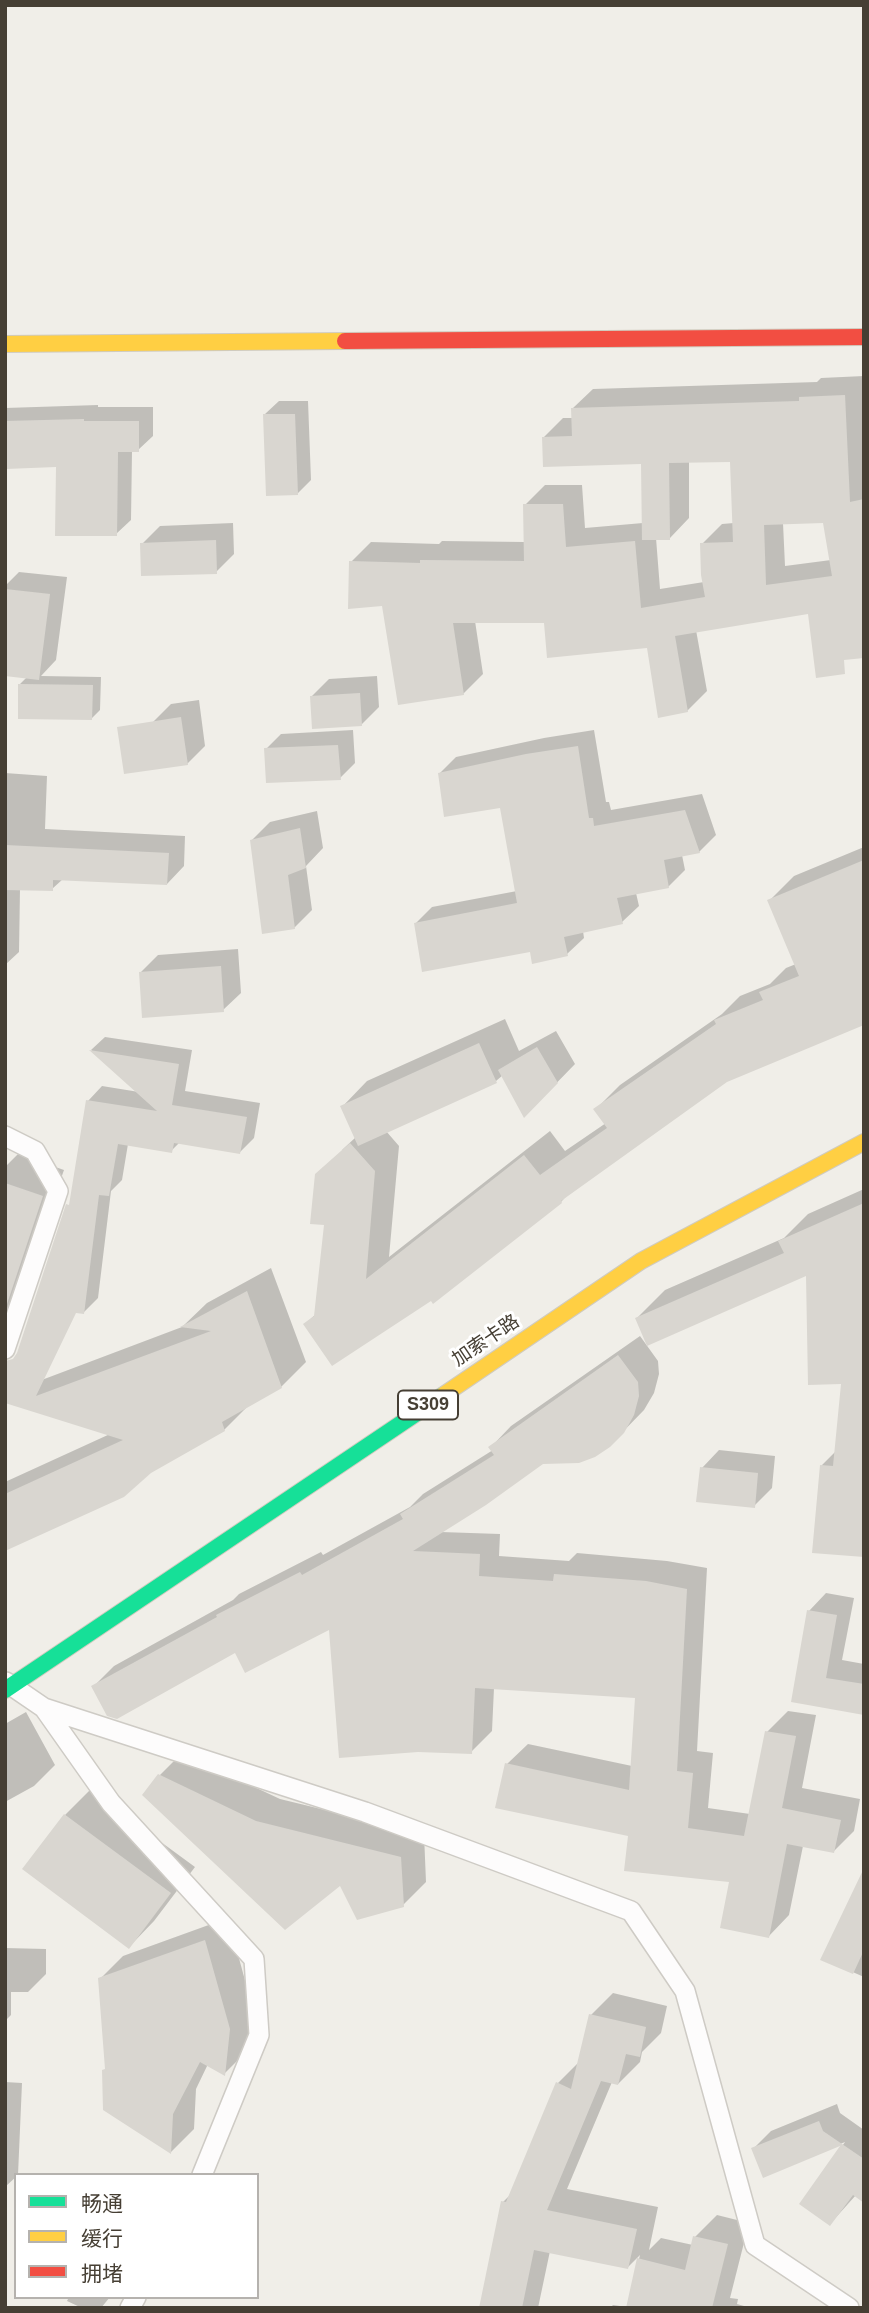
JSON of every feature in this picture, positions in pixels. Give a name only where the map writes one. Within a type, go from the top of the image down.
[{"type":"main road","points":[[5,345],[864,337]]},
{"type":"main road","name":"加索卡路","points":[[7,1686],[641,1261],[864,1142]]},
{"type":"lane","points":[[5,1136],[35,1151],[58,1191],[5,1349]]},
{"type":"lane","points":[[7,1686],[44,1708],[365,1812],[631,1911],[685,1991],[755,2245],[849,2308]]},
{"type":"lane","points":[[44,1708],[111,1803],[254,1959],[259,2035],[203,2173]]},
{"type":"building","points":[[845,395],[850,502],[864,499],[864,658],[844,660],[845,674],[816,678],[808,614],[675,636],[688,712],[658,718],[647,648],[547,658],[544,623],[453,623],[464,695],[398,705],[382,606],[348,609],[349,561],[524,561],[523,504],[563,504],[566,547],[635,541],[641,608],[705,597],[700,543],[733,542],[730,462],[669,463],[670,540],[642,540],[641,464],[543,467],[542,437],[572,436],[571,408],[799,401],[799,397]],"holes":[[[823,523],[832,576],[766,585],[764,525]]]},
{"type":"building","points":[[263,414],[295,414],[298,495],[266,496]]},
{"type":"building","points":[[5,421],[139,421],[139,452],[118,452],[117,536],[55,536],[56,467],[6,469]]},
{"type":"building","points":[[216,540],[217,574],[141,576],[140,543]]},
{"type":"building","points":[[5,589],[50,594],[39,680],[5,676]]},
{"type":"building","points":[[18,684],[93,685],[92,720],[18,719]]},
{"type":"building","points":[[360,693],[362,726],[312,729],[310,696]]},
{"type":"building","points":[[181,717],[188,765],[124,774],[117,727]]},
{"type":"building","points":[[338,745],[341,780],[266,783],[264,748]]},
{"type":"building","points":[[578,746],[589,818],[593,818],[594,826],[685,810],[700,853],[664,860],[669,888],[617,898],[623,924],[564,937],[568,956],[532,964],[530,952],[422,972],[414,923],[517,903],[500,808],[444,817],[438,773]]},
{"type":"building","points":[[300,828],[306,868],[288,875],[295,929],[262,934],[250,840]]},
{"type":"building","points":[[5,845],[169,853],[167,885],[53,880],[53,891],[5,890]]},
{"type":"building","points":[[864,860],[864,1025],[727,1082],[561,1201],[562,1203],[433,1304],[431,1301],[332,1366],[303,1324],[314,1316],[324,1225],[310,1224],[315,1174],[350,1143],[375,1171],[366,1279],[524,1155],[540,1175],[607,1128],[593,1109],[716,1024],[714,1020],[763,1000],[759,992],[799,976],[767,900]]},
{"type":"building","points":[[221,966],[224,1012],[142,1018],[139,972]]},
{"type":"building","points":[[479,1043],[497,1083],[358,1146],[340,1106]]},
{"type":"building","points":[[537,1047],[558,1083],[524,1118],[498,1070]]},
{"type":"building","points":[[89,1050],[179,1064],[172,1105],[247,1117],[240,1154],[174,1143],[172,1153],[118,1144],[109,1196],[99,1195],[84,1314],[76,1313],[36,1396],[211,1331],[180,1327],[247,1291],[282,1388],[222,1422],[225,1431],[151,1473],[124,1497],[5,1551],[5,1494],[123,1440],[5,1403],[5,1361],[13,1359],[17,1353],[66,1204],[69,1205],[86,1100],[157,1111]]},
{"type":"building","points":[[5,1183],[43,1196],[5,1310]]},
{"type":"building","points":[[864,1203],[864,1557],[812,1553],[820,1465],[833,1466],[841,1384],[808,1385],[806,1276],[647,1346],[635,1318],[784,1253],[778,1241]]},
{"type":"building","points":[[618,1355],[638,1382],[639,1396],[634,1415],[624,1433],[610,1447],[579,1463],[543,1464],[486,1505],[413,1551],[480,1554],[479,1576],[553,1581],[554,1574],[646,1581],[687,1589],[677,1771],[693,1773],[688,1828],[744,1836],[765,1731],[796,1736],[782,1808],[841,1820],[834,1853],[787,1844],[769,1938],[720,1928],[729,1882],[624,1871],[628,1836],[495,1808],[505,1763],[629,1790],[635,1698],[475,1688],[472,1754],[418,1752],[339,1758],[329,1630],[245,1673],[235,1653],[117,1719],[107,1716],[91,1686],[217,1617],[216,1615],[300,1572],[302,1575],[403,1519],[400,1514],[494,1455],[488,1447]]},
{"type":"building","points":[[700,1467],[758,1473],[755,1508],[696,1502]]},
{"type":"building","points":[[807,1610],[837,1615],[826,1678],[864,1684],[864,1715],[791,1702]]},
{"type":"building","points":[[158,1774],[256,1821],[401,1857],[404,1907],[357,1920],[340,1886],[285,1930],[142,1795]]},
{"type":"building","points":[[64,1814],[171,1893],[129,1949],[22,1869]]},
{"type":"building","points":[[864,1868],[864,1950],[853,1974],[820,1960]]},
{"type":"building","points":[[205,1940],[230,2029],[225,2076],[200,2062],[173,2114],[171,2154],[103,2110],[102,2070],[105,2069],[98,1978]]},
{"type":"building","points":[[589,2014],[646,2027],[640,2057],[626,2054],[618,2085],[601,2081],[547,2210],[637,2229],[628,2269],[534,2250],[522,2308],[479,2308],[501,2201],[506,2202],[556,2082],[571,2089]]},
{"type":"building","points":[[819,2121],[823,2131],[864,2159],[864,2203],[853,2195],[830,2226],[799,2204],[840,2146],[763,2178],[751,2148]]},
{"type":"building","points":[[693,2236],[728,2244],[712,2308],[626,2308],[637,2258],[685,2270]]},
{"type":"traffic: fast","points":[[5,1690],[442,1396]]},
{"type":"traffic: slow","points":[[5,344],[345,341]]},
{"type":"traffic: slow","points":[[442,1396],[641,1261],[864,1142]]},
{"type":"traffic: jam","points":[[345,341],[864,337]]}]
